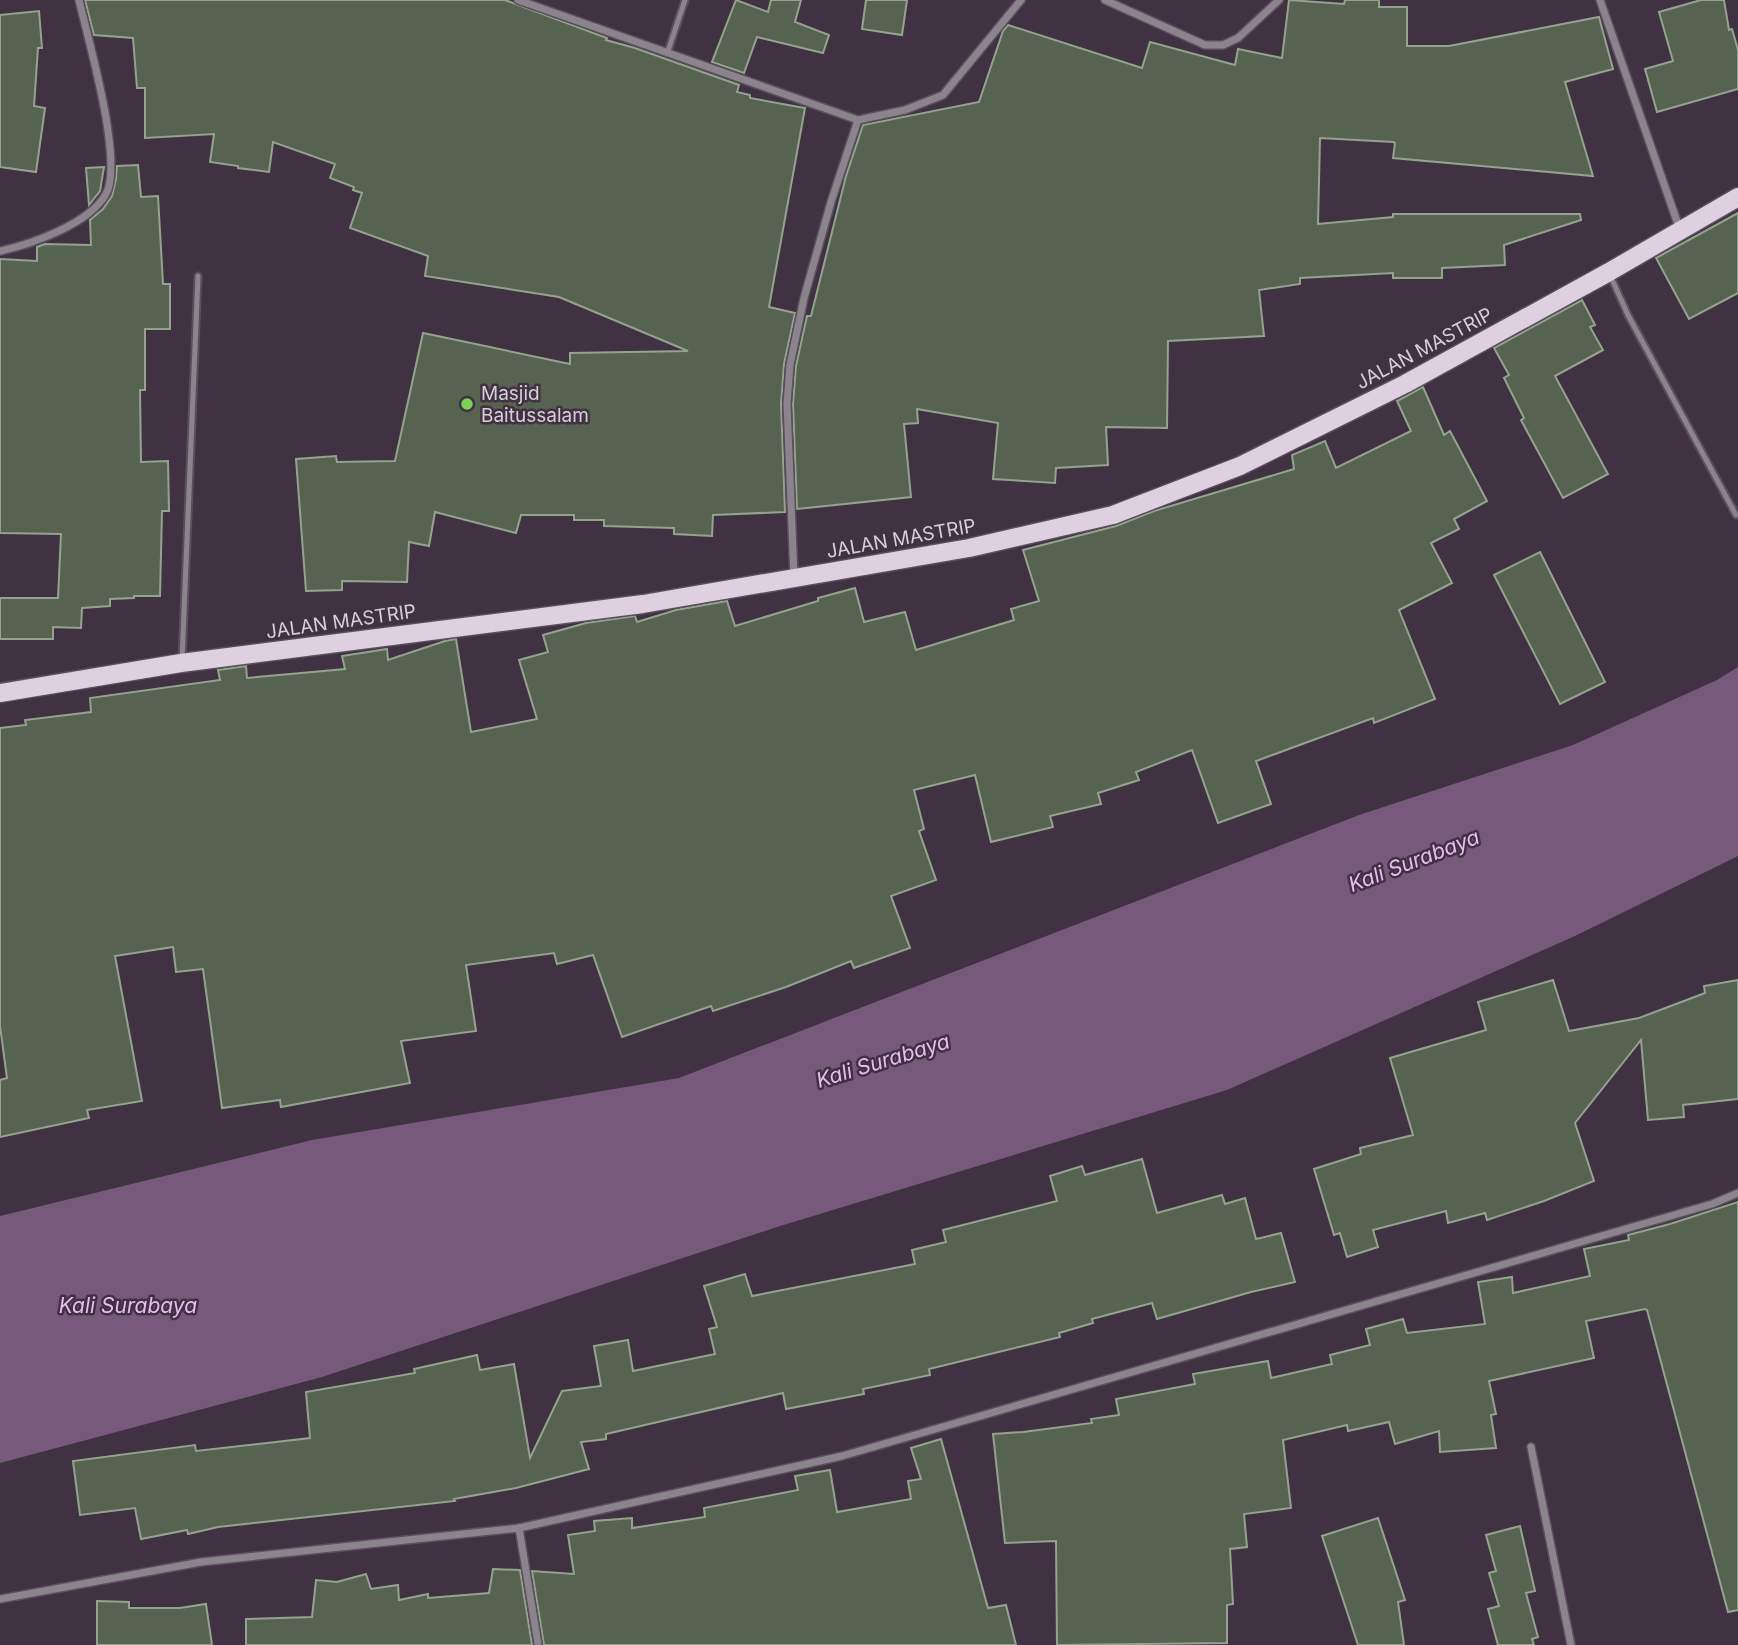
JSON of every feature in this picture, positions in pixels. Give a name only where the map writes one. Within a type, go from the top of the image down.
[{"type":"main road","name":"JALAN MASTRIP","points":[[0,693],[181,663],[643,604],[969,548],[1113,515],[1240,466],[1405,384],[1609,272],[1738,197]]},
{"type":"street","points":[[0,251],[63,231],[107,193],[112,169],[106,113],[79,0]]},
{"type":"street","points":[[519,0],[858,120],[905,110],[943,94],[1021,0]]},
{"type":"street","points":[[1105,0],[1205,45],[1223,46],[1238,38],[1279,0]]},
{"type":"street","points":[[1600,0],[1680,231]]},
{"type":"street","points":[[794,578],[787,404],[790,365],[807,286],[858,120]]},
{"type":"street","points":[[0,1599],[201,1562],[519,1528],[842,1456],[1712,1204],[1738,1193]]},
{"type":"street","points":[[1531,1447],[1571,1645]]},
{"type":"street","points":[[519,1528],[538,1644]]},
{"type":"lane","points":[[668,51],[685,0]]},
{"type":"lane","points":[[1609,272],[1628,315],[1736,515]]},
{"type":"lane","points":[[181,663],[198,276]]},
{"type":"water","name":"Kali Surabaya","points":[[1738,667],[1738,856],[1575,936],[1227,1090],[777,1227],[322,1377],[0,1463],[0,1216],[312,1140],[679,1078],[1359,815],[1573,745],[1717,680]]},
{"type":"building","points":[[85,0],[505,0],[607,38],[606,40],[739,85],[737,92],[750,95],[750,98],[805,108],[769,307],[795,313],[784,364],[781,404],[785,512],[713,515],[712,536],[674,534],[674,528],[604,526],[604,520],[574,520],[574,515],[521,515],[516,533],[435,512],[429,546],[409,542],[407,582],[342,581],[342,590],[306,591],[296,459],[336,456],[337,462],[395,461],[423,333],[570,364],[570,353],[688,351],[559,297],[425,276],[428,256],[350,228],[362,193],[330,178],[335,164],[273,142],[269,172],[238,168],[210,162],[214,134],[145,138],[145,88],[137,88],[133,38],[94,35]]},
{"type":"building","points":[[736,0],[768,12],[771,0],[801,0],[795,22],[829,35],[823,53],[757,37],[744,73],[712,62]]},
{"type":"building","points":[[866,0],[907,0],[902,35],[862,29]]},
{"type":"building","points":[[1289,0],[1344,4],[1345,0],[1379,0],[1379,7],[1407,7],[1407,46],[1449,46],[1599,17],[1613,69],[1565,82],[1593,176],[1393,158],[1393,142],[1320,138],[1318,224],[1393,217],[1393,214],[1580,214],[1581,220],[1504,245],[1505,265],[1442,268],[1442,278],[1393,278],[1393,273],[1300,278],[1300,284],[1259,290],[1264,336],[1168,341],[1167,428],[1106,427],[1108,465],[1056,468],[1055,483],[993,479],[998,423],[917,409],[918,423],[904,424],[911,497],[797,509],[793,404],[796,366],[807,316],[811,316],[846,176],[863,125],[979,102],[1003,31],[1008,25],[1142,68],[1150,42],[1235,65],[1238,49],[1282,58]]},
{"type":"building","points":[[1701,0],[1724,0],[1729,30],[1732,29],[1738,50],[1738,89],[1657,112],[1645,69],[1673,61],[1659,12]]},
{"type":"building","points":[[39,11],[42,48],[38,48],[34,106],[45,108],[36,172],[0,167],[0,15]]},
{"type":"building","points":[[138,165],[141,197],[158,196],[163,284],[170,284],[170,329],[145,329],[145,390],[140,390],[141,462],[168,461],[169,511],[162,511],[160,596],[110,599],[110,606],[82,608],[81,628],[53,627],[53,639],[0,639],[0,598],[58,598],[61,534],[0,533],[0,259],[37,261],[37,247],[45,244],[91,245],[90,220],[103,209],[112,196],[117,166]]},
{"type":"building","points":[[104,167],[100,191],[89,205],[86,168]]},
{"type":"building","points":[[1738,213],[1738,293],[1689,319],[1656,258]]},
{"type":"building","points":[[1582,300],[1595,325],[1590,327],[1603,350],[1555,376],[1608,474],[1563,498],[1521,420],[1524,418],[1504,378],[1509,375],[1494,348]]},
{"type":"building","points":[[1423,387],[1444,435],[1450,431],[1487,501],[1454,519],[1459,529],[1431,543],[1452,583],[1399,610],[1435,699],[1374,723],[1373,718],[1256,761],[1271,804],[1218,823],[1192,750],[1136,772],[1139,780],[1098,793],[1101,804],[1050,816],[1053,827],[991,842],[975,775],[914,790],[924,829],[919,831],[936,880],[891,896],[910,948],[854,968],[851,961],[786,987],[713,1011],[711,1006],[622,1037],[593,955],[557,964],[554,953],[466,965],[476,1031],[401,1041],[410,1083],[281,1107],[280,1100],[222,1108],[203,969],[176,972],[173,947],[115,956],[142,1101],[87,1110],[89,1118],[0,1137],[0,1080],[7,1078],[0,1026],[0,728],[26,725],[25,720],[91,712],[90,698],[220,680],[218,670],[246,666],[247,678],[345,669],[342,656],[387,649],[388,660],[456,639],[471,732],[537,719],[519,660],[548,652],[543,635],[586,623],[635,616],[637,622],[676,610],[727,601],[735,626],[855,588],[864,622],[905,612],[916,650],[1014,620],[1011,609],[1039,601],[1023,550],[1116,526],[1154,511],[1294,469],[1292,455],[1325,441],[1336,468],[1411,431],[1397,401]]},
{"type":"building","points":[[1540,552],[1605,682],[1560,704],[1494,575]]},
{"type":"building","points":[[1553,980],[1569,1031],[1639,1018],[1705,993],[1704,986],[1738,980],[1738,1099],[1683,1105],[1684,1117],[1648,1120],[1641,1040],[1575,1123],[1594,1181],[1487,1220],[1485,1213],[1448,1223],[1446,1211],[1373,1230],[1378,1247],[1347,1257],[1340,1233],[1334,1235],[1314,1169],[1361,1154],[1360,1148],[1413,1135],[1390,1058],[1486,1030],[1478,1002]]},
{"type":"building","points":[[1142,1159],[1157,1213],[1222,1195],[1225,1204],[1245,1198],[1256,1239],[1281,1233],[1295,1282],[1157,1319],[1152,1303],[1092,1319],[1093,1323],[1059,1333],[1060,1337],[929,1369],[930,1375],[863,1389],[864,1394],[786,1409],[783,1393],[606,1434],[606,1439],[581,1442],[589,1469],[516,1488],[454,1499],[455,1501],[218,1527],[188,1534],[187,1530],[141,1539],[135,1508],[80,1515],[73,1461],[195,1445],[196,1451],[310,1438],[306,1392],[415,1373],[414,1369],[477,1355],[480,1370],[514,1364],[530,1458],[562,1391],[601,1386],[594,1346],[628,1340],[633,1371],[715,1354],[709,1329],[717,1327],[704,1286],[745,1274],[752,1296],[915,1264],[912,1250],[946,1242],[943,1230],[1057,1201],[1050,1176],[1082,1166],[1085,1175]]},
{"type":"building","points":[[1738,1202],[1738,1610],[1728,1612],[1645,1309],[1586,1321],[1594,1358],[1489,1381],[1496,1414],[1491,1415],[1496,1448],[1440,1452],[1439,1431],[1395,1444],[1389,1422],[1348,1431],[1347,1425],[1283,1440],[1291,1508],[1244,1514],[1247,1547],[1230,1549],[1233,1604],[1227,1605],[1227,1643],[1057,1645],[1056,1541],[1005,1543],[993,1434],[1092,1423],[1091,1419],[1119,1415],[1116,1399],[1195,1384],[1193,1374],[1268,1361],[1271,1378],[1332,1364],[1330,1355],[1370,1345],[1366,1329],[1403,1319],[1407,1333],[1485,1324],[1478,1282],[1512,1277],[1513,1293],[1590,1276],[1584,1249],[1629,1240],[1628,1235]]},
{"type":"building","points":[[941,1439],[988,1608],[1006,1605],[1016,1645],[544,1645],[532,1571],[574,1574],[568,1535],[595,1531],[594,1521],[632,1518],[632,1528],[705,1517],[704,1508],[798,1490],[795,1476],[830,1470],[837,1512],[911,1499],[908,1481],[921,1479],[911,1448]]},
{"type":"building","points":[[1378,1518],[1405,1600],[1398,1602],[1404,1645],[1358,1645],[1322,1536]]},
{"type":"building","points":[[1520,1526],[1535,1591],[1526,1593],[1538,1637],[1532,1639],[1534,1645],[1498,1645],[1488,1609],[1499,1606],[1489,1573],[1496,1571],[1486,1535]]},
{"type":"building","points":[[493,1569],[520,1570],[532,1645],[246,1645],[246,1619],[312,1617],[316,1580],[337,1582],[366,1574],[371,1589],[398,1585],[399,1600],[428,1594],[428,1598],[489,1593]]},
{"type":"building","points":[[97,1601],[129,1602],[129,1608],[180,1608],[206,1604],[212,1645],[97,1645]]},
{"type":"place","name":"Masjid Baitussalam","points":[[467,404]]}]
